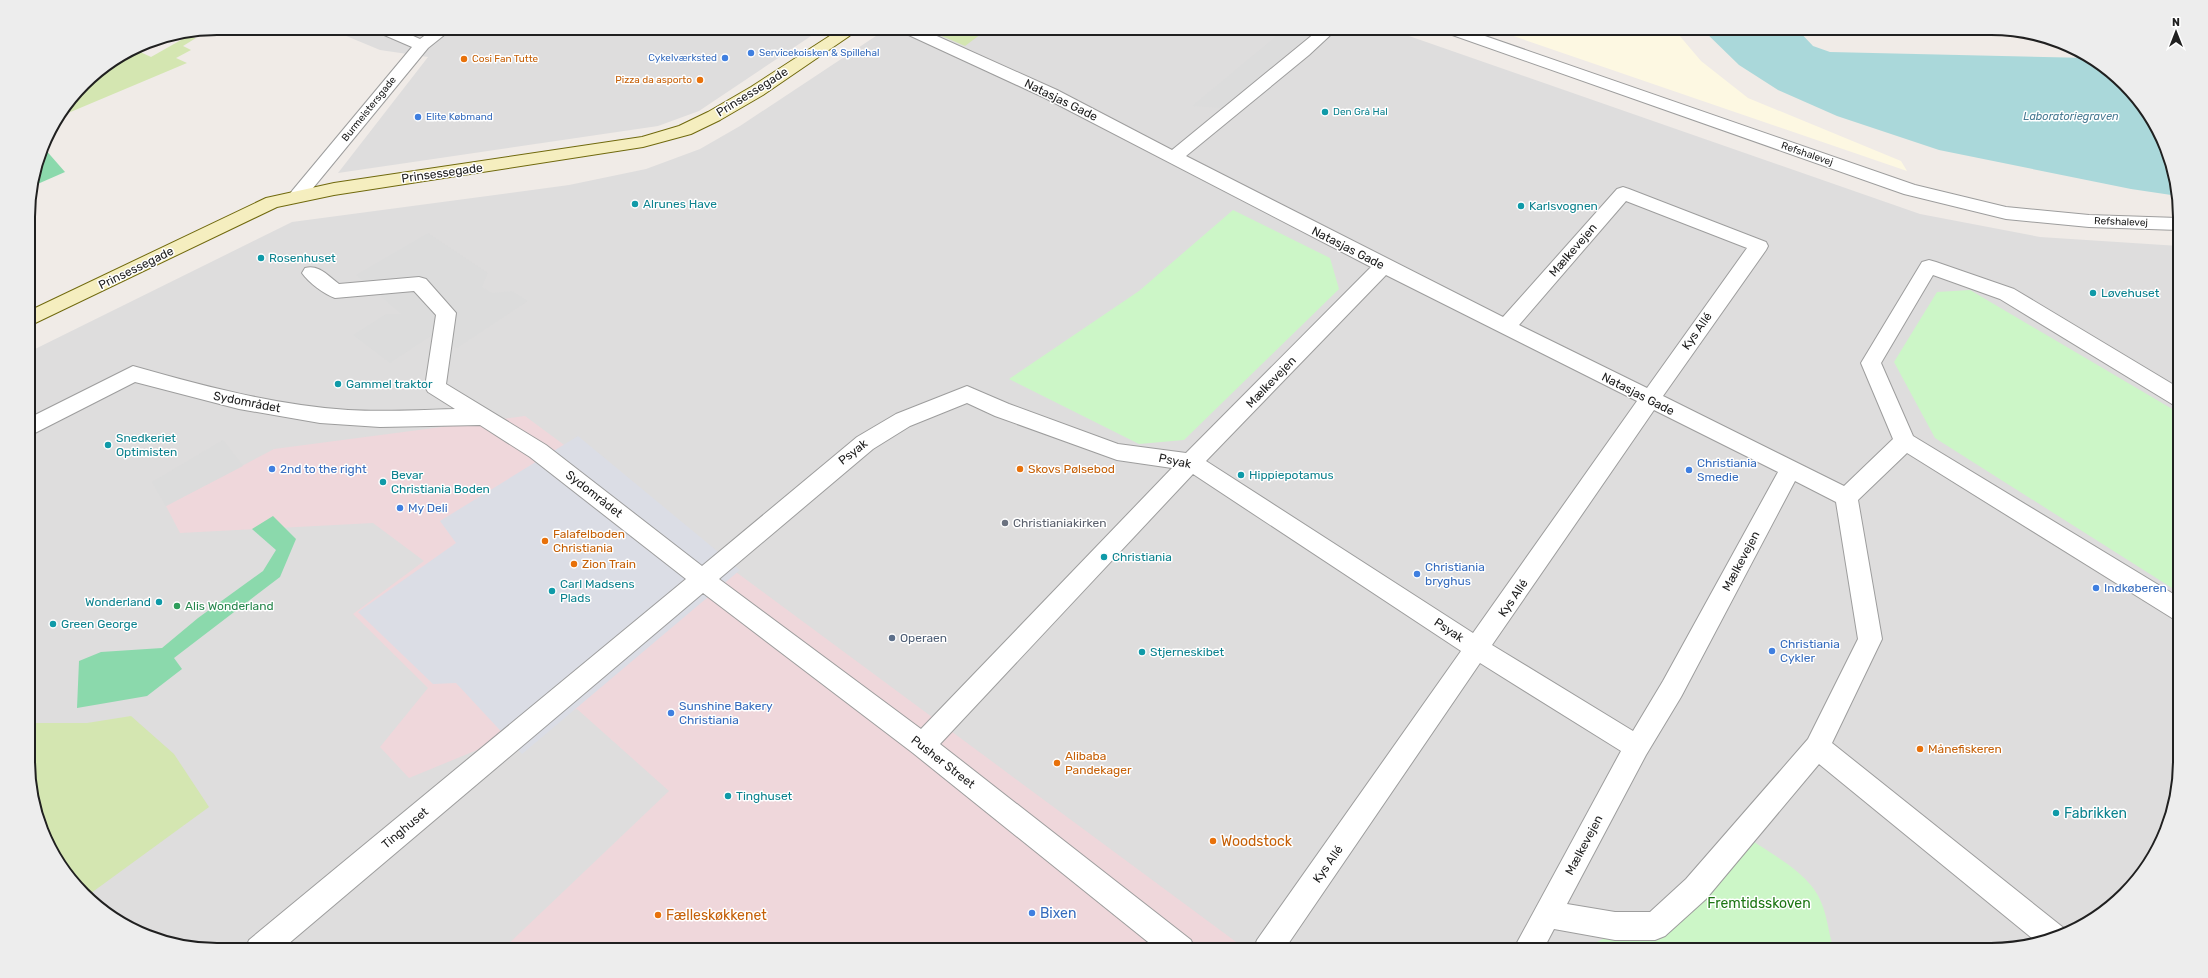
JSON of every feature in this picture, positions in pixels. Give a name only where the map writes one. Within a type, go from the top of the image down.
[{"type":"street","points":[[398,35],[422,45]]},
{"type":"street","name":"Burmeistersgade","points":[[298,195],[422,45],[436,35]]},
{"type":"street","name":"Prinsessegade","points":[[35,316],[272,202],[298,195],[643,142],[685,130],[714,116],[757,91],[842,35]]},
{"type":"street","name":"Natasjas Gade","points":[[921,35],[1051,94],[1384,266],[1649,400],[1791,469]]},
{"type":"street","points":[[1173,158],[1322,35]]},
{"type":"street","name":"Refshalevej","points":[[1467,35],[1910,190],[2006,213],[2089,221],[2173,224]]},
{"type":"street","name":"Mælkevejen","points":[[1506,327],[1623,193],[1759,246]]},
{"type":"street","name":"Kys Allé","points":[[1272,943],[1478,649],[1649,400],[1759,246]]},
{"type":"street","name":"Mælkevejen","points":[[922,745],[1191,462],[1384,266]]},
{"type":"street","points":[[2173,394],[2008,294],[1928,267],[1871,363],[1904,441],[2173,607]]},
{"type":"street","name":"Sydområdet","points":[[312,273],[335,291],[419,284],[446,313],[435,387],[538,451],[702,578]]},
{"type":"street","name":"Sydområdet","points":[[35,425],[133,374],[196,392],[271,408],[348,418],[482,417]]},
{"type":"street","name":"Psyak","points":[[702,578],[864,443],[903,420],[967,394],[1002,410],[1117,452],[1191,462],[1478,649],[1638,747]]},
{"type":"street","points":[[1846,497],[1904,441]]},
{"type":"street","points":[[1791,469],[1846,497]]},
{"type":"street","name":"Mælkevejen","points":[[1531,943],[1638,747],[1672,689],[1791,469]]},
{"type":"street","points":[[1547,914],[1615,926],[1654,926],[1696,889],[1817,748],[1870,639],[1846,497]]},
{"type":"street","name":"Pusher Street","points":[[702,578],[922,745],[1172,943]]},
{"type":"street","name":"Tinghuset","points":[[267,943],[702,578]]},
{"type":"street","points":[[1817,748],[2048,934]]},
{"type":"shaded area","points":[[344,35],[813,35],[699,111],[658,126],[338,173],[428,57],[380,50]]},
{"type":"shaded area","name":"Christiania","points":[[877,35],[1406,35],[1920,214],[2040,237],[2173,246],[2173,773],[2167,808],[2159,831],[2149,852],[2120,890],[2082,919],[2061,929],[2038,937],[2003,943],[205,943],[181,940],[147,929],[126,919],[97,898],[73,872],[54,842],[41,808],[35,773],[35,349],[292,222],[569,185],[646,169],[700,149],[740,126]]},
{"type":"shaded area","points":[[1278,35],[1310,35],[1222,108],[1192,106]]},
{"type":"shaded area","points":[[1510,35],[1679,35],[1701,61],[1748,98],[1901,161],[1907,171]]},
{"type":"shaded area","points":[[428,233],[488,273],[482,287],[492,293],[512,291],[528,301],[457,348],[431,336],[390,363],[353,335],[386,314],[401,314],[356,275]]},
{"type":"shaded area","points":[[525,416],[1238,943],[509,943],[669,791],[577,709],[409,778],[380,747],[428,688],[353,614],[424,561],[373,523],[180,533],[166,506],[274,449]]},
{"type":"shaded area","name":"Carl Madsens Plads","points":[[578,436],[740,570],[522,754],[456,683],[433,684],[358,612],[456,543],[440,521]]},
{"type":"shaded area","points":[[223,440],[243,466],[166,506],[152,482]]},
{"type":"green space","points":[[939,35],[980,35],[965,46]]},
{"type":"green space","points":[[185,38],[196,38],[183,46],[191,50],[176,58],[187,63],[68,113],[88,88],[126,59],[140,52],[151,57]]},
{"type":"green space","points":[[47,152],[65,172],[38,184]]},
{"type":"green space","points":[[1233,210],[1330,258],[1339,289],[1184,440],[1139,444],[1009,379],[1139,291]]},
{"type":"green space","points":[[1970,290],[2173,409],[2173,589],[1935,438],[1894,362],[1937,292]]},
{"type":"green space","points":[[273,516],[296,539],[280,577],[174,658],[182,669],[147,696],[77,708],[79,661],[101,652],[162,648],[198,618],[263,571],[276,550],[252,529]]},
{"type":"green space","points":[[131,716],[174,754],[209,807],[91,893],[73,872],[54,842],[41,808],[35,773],[35,723],[87,723]]},
{"type":"green space","name":"Fremtidsskoven","points":[[1750,839],[1793,868],[1803,876],[1811,886],[1823,907],[1832,943],[1595,943],[1607,937],[1659,936]]},
{"type":"water","name":"Laboratoriegraven","points":[[1708,35],[1803,35],[1813,46],[1830,52],[2080,58],[2102,73],[2120,88],[2149,126],[2159,147],[2167,170],[2171,195],[2131,189],[1939,150],[1837,116],[1778,90],[1739,65]]},
{"type":"place","name":"Servicekoisken & Spillehal","points":[[751,53]]},
{"type":"place","name":"Cykelværksted","points":[[725,58]]},
{"type":"place","name":"Cosi Fan Tutte","points":[[464,59]]},
{"type":"place","name":"Pizza da asporto","points":[[700,80]]},
{"type":"place","name":"Den Grå Hal","points":[[1325,112]]},
{"type":"place","name":"Elite Købmand","points":[[418,117]]},
{"type":"place","name":"Alrunes Have","points":[[635,204]]},
{"type":"place","name":"Karlsvognen","points":[[1521,206]]},
{"type":"place","name":"Rosenhuset","points":[[261,258]]},
{"type":"place","name":"Løvehuset","points":[[2093,293]]},
{"type":"place","name":"Gammel traktor","points":[[338,384]]},
{"type":"place","name":"Snedkeriet Optimisten","points":[[108,445]]},
{"type":"place","name":"2nd to the right","points":[[272,469]]},
{"type":"place","name":"Skovs Pølsebod","points":[[1020,469]]},
{"type":"place","name":"Christiania Smedie","points":[[1689,470]]},
{"type":"place","name":"Hippiepotamus","points":[[1241,475]]},
{"type":"place","name":"Bevar Christiania Boden","points":[[383,482]]},
{"type":"place","name":"My Deli","points":[[400,508]]},
{"type":"place","name":"Christianiakirken","points":[[1005,523]]},
{"type":"place","name":"Falafelboden Christiania","points":[[545,541]]},
{"type":"place","name":"Christiania","points":[[1104,557]]},
{"type":"place","name":"Zion Train","points":[[574,564]]},
{"type":"place","name":"Christiania bryghus","points":[[1417,574]]},
{"type":"place","name":"Indkøberen","points":[[2096,588]]},
{"type":"place","name":"Carl Madsens Plads","points":[[552,591]]},
{"type":"place","name":"Wonderland","points":[[159,602]]},
{"type":"place","name":"Alis Wonderland","points":[[177,606]]},
{"type":"place","name":"Green George","points":[[53,624]]},
{"type":"place","name":"Operaen","points":[[892,638]]},
{"type":"place","name":"Christiania Cykler","points":[[1772,651]]},
{"type":"place","name":"Stjerneskibet","points":[[1142,652]]},
{"type":"place","name":"Sunshine Bakery Christiania","points":[[671,713]]},
{"type":"place","name":"Månefiskeren","points":[[1920,749]]},
{"type":"place","name":"Alibaba Pandekager","points":[[1057,763]]},
{"type":"place","name":"Tinghuset","points":[[728,796]]},
{"type":"place","name":"Fabrikken","points":[[2056,813]]},
{"type":"place","name":"Woodstock","points":[[1213,841]]},
{"type":"place","name":"Bixen","points":[[1032,913]]},
{"type":"place","name":"Fælleskøkkenet","points":[[658,915]]}]
